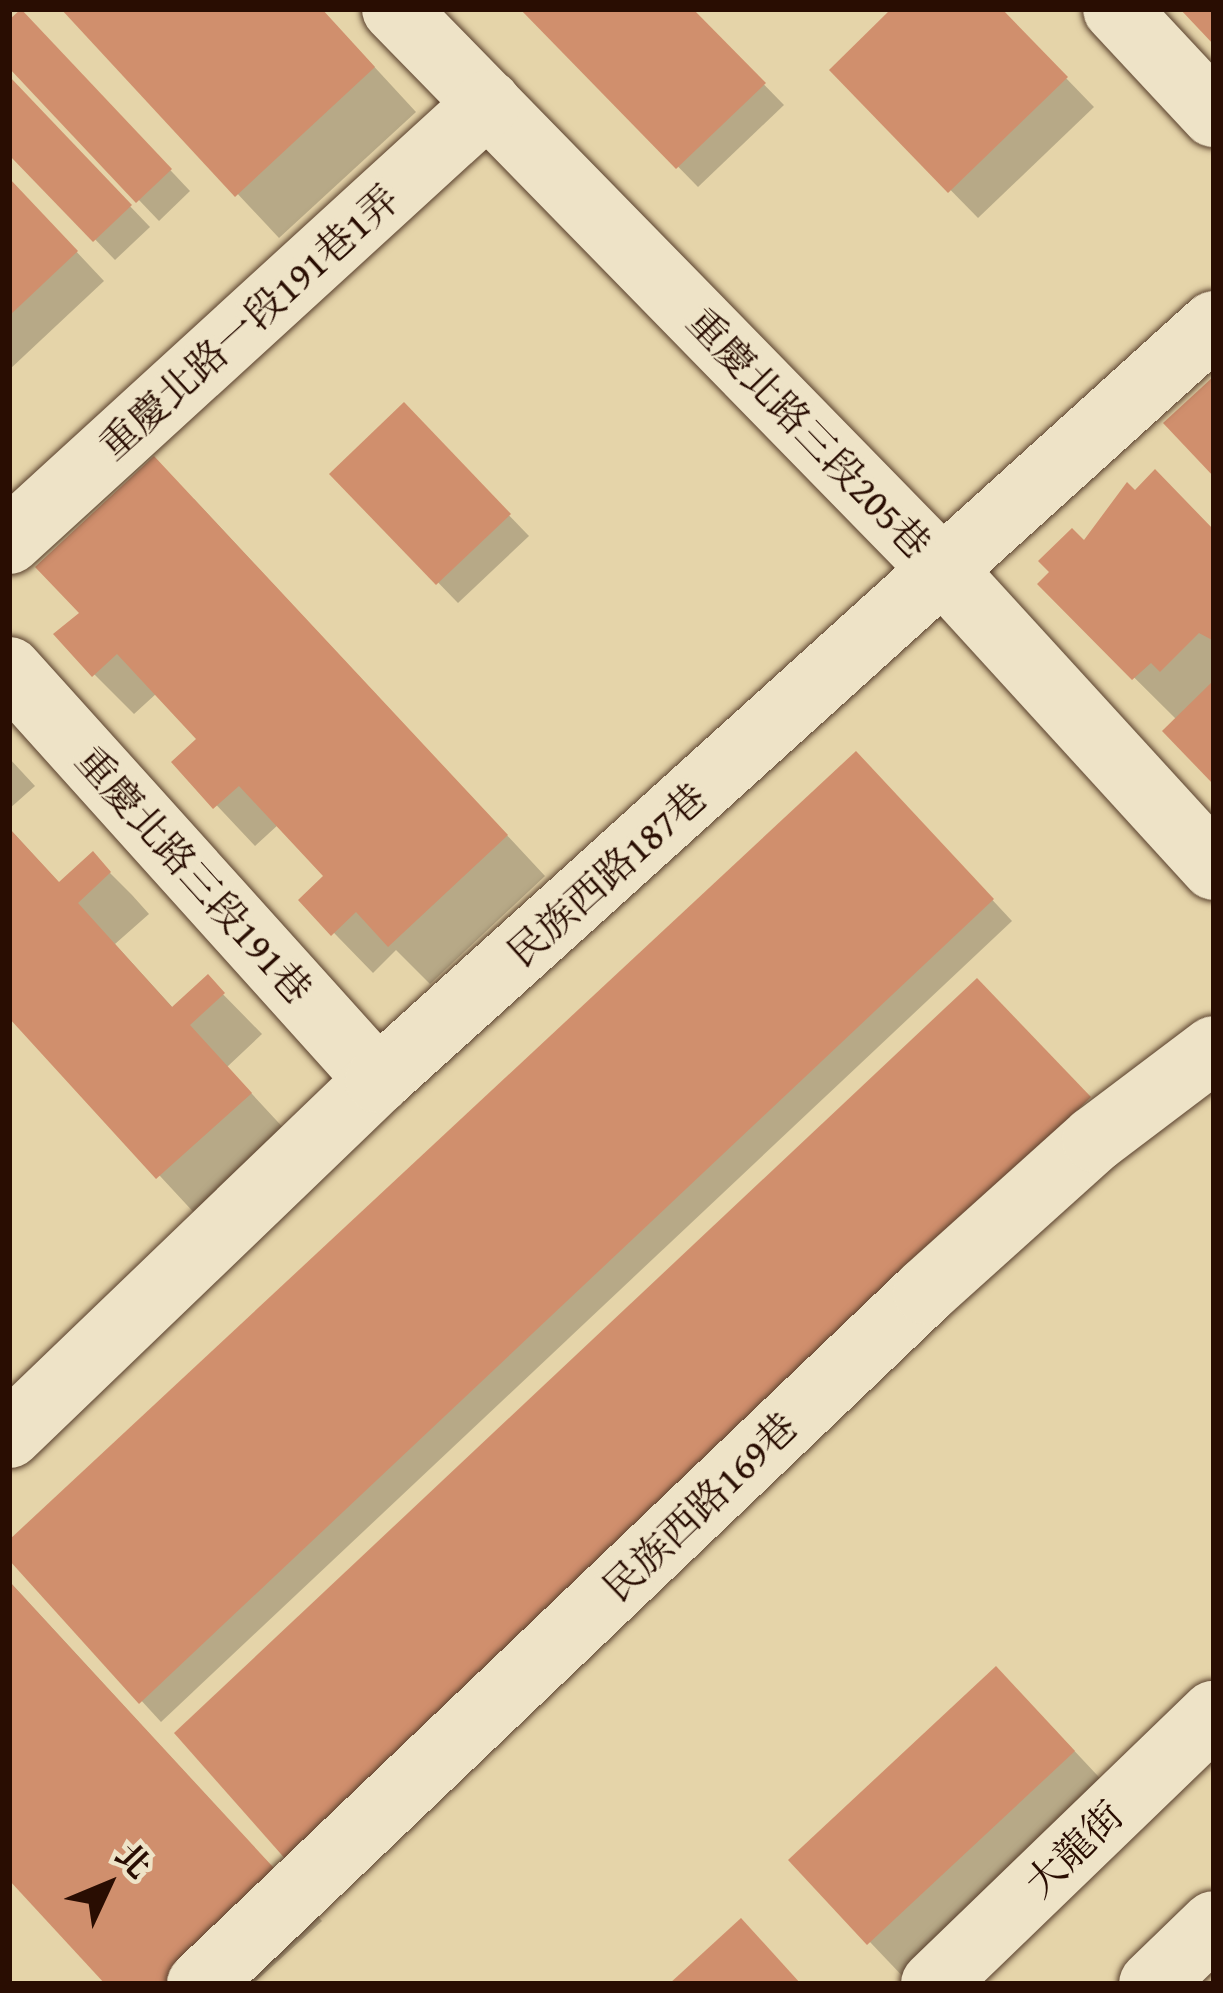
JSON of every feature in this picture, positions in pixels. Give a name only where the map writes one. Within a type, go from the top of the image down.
[{"type":"street","name":"重慶北路三段205巷","points":[[394,9],[944,571],[1214,867]]},
{"type":"street","points":[[1117,9],[1214,114]]},
{"type":"street","name":"重慶北路一段191巷1弄","points":[[9,541],[488,103]]},
{"type":"street","name":"民族西路187巷","points":[[9,1436],[378,1081],[1214,324]]},
{"type":"street","name":"重慶北路三段191巷","points":[[9,670],[378,1081]]},
{"type":"street","name":"民族西路169巷","points":[[200,1984],[926,1291],[1094,1139],[1214,1049]]},
{"type":"street","name":"大龍街","points":[[934,1984],[1214,1714]]},
{"type":"street","points":[[1152,1984],[1214,1924]]},
{"type":"building","points":[[21,9],[172,169],[136,203],[9,68],[9,20]]},
{"type":"building","points":[[61,9],[322,9],[375,67],[235,197]]},
{"type":"building","points":[[520,9],[693,9],[766,83],[676,169]]},
{"type":"building","points":[[891,9],[1002,9],[1068,77],[948,193],[829,70]]},
{"type":"building","points":[[1180,9],[1214,9],[1214,45]]},
{"type":"building","points":[[9,76],[132,205],[93,242],[9,155]]},
{"type":"building","points":[[9,178],[78,251],[9,316]]},
{"type":"building","points":[[1214,376],[1214,477],[1163,423]]},
{"type":"building","points":[[404,402],[511,514],[436,585],[329,474]]},
{"type":"building","points":[[154,456],[508,835],[388,947],[356,912],[331,936],[298,900],[323,876],[239,786],[213,809],[171,762],[196,739],[117,654],[92,677],[53,634],[79,613],[35,567]]},
{"type":"building","points":[[1155,469],[1214,530],[1214,641],[1199,633],[1160,672],[1151,663],[1132,680],[1037,584],[1049,572],[1038,561],[1072,528],[1084,540],[1127,482],[1135,490]]},
{"type":"building","points":[[1214,680],[1214,785],[1162,731]]},
{"type":"building","points":[[856,751],[994,899],[139,1704],[9,1560],[9,1540]]},
{"type":"building","points":[[9,828],[59,882],[93,851],[111,872],[78,903],[172,1007],[208,974],[225,993],[190,1025],[252,1093],[156,1179],[9,1018]]},
{"type":"building","points":[[977,978],[1091,1097],[295,1870],[174,1733]]},
{"type":"building","points":[[9,1581],[285,1880],[171,1984],[105,1984],[9,1880]]},
{"type":"building","points":[[996,1666],[1075,1751],[867,1945],[788,1860]]},
{"type":"building","points":[[741,1918],[801,1984],[669,1984]]}]
